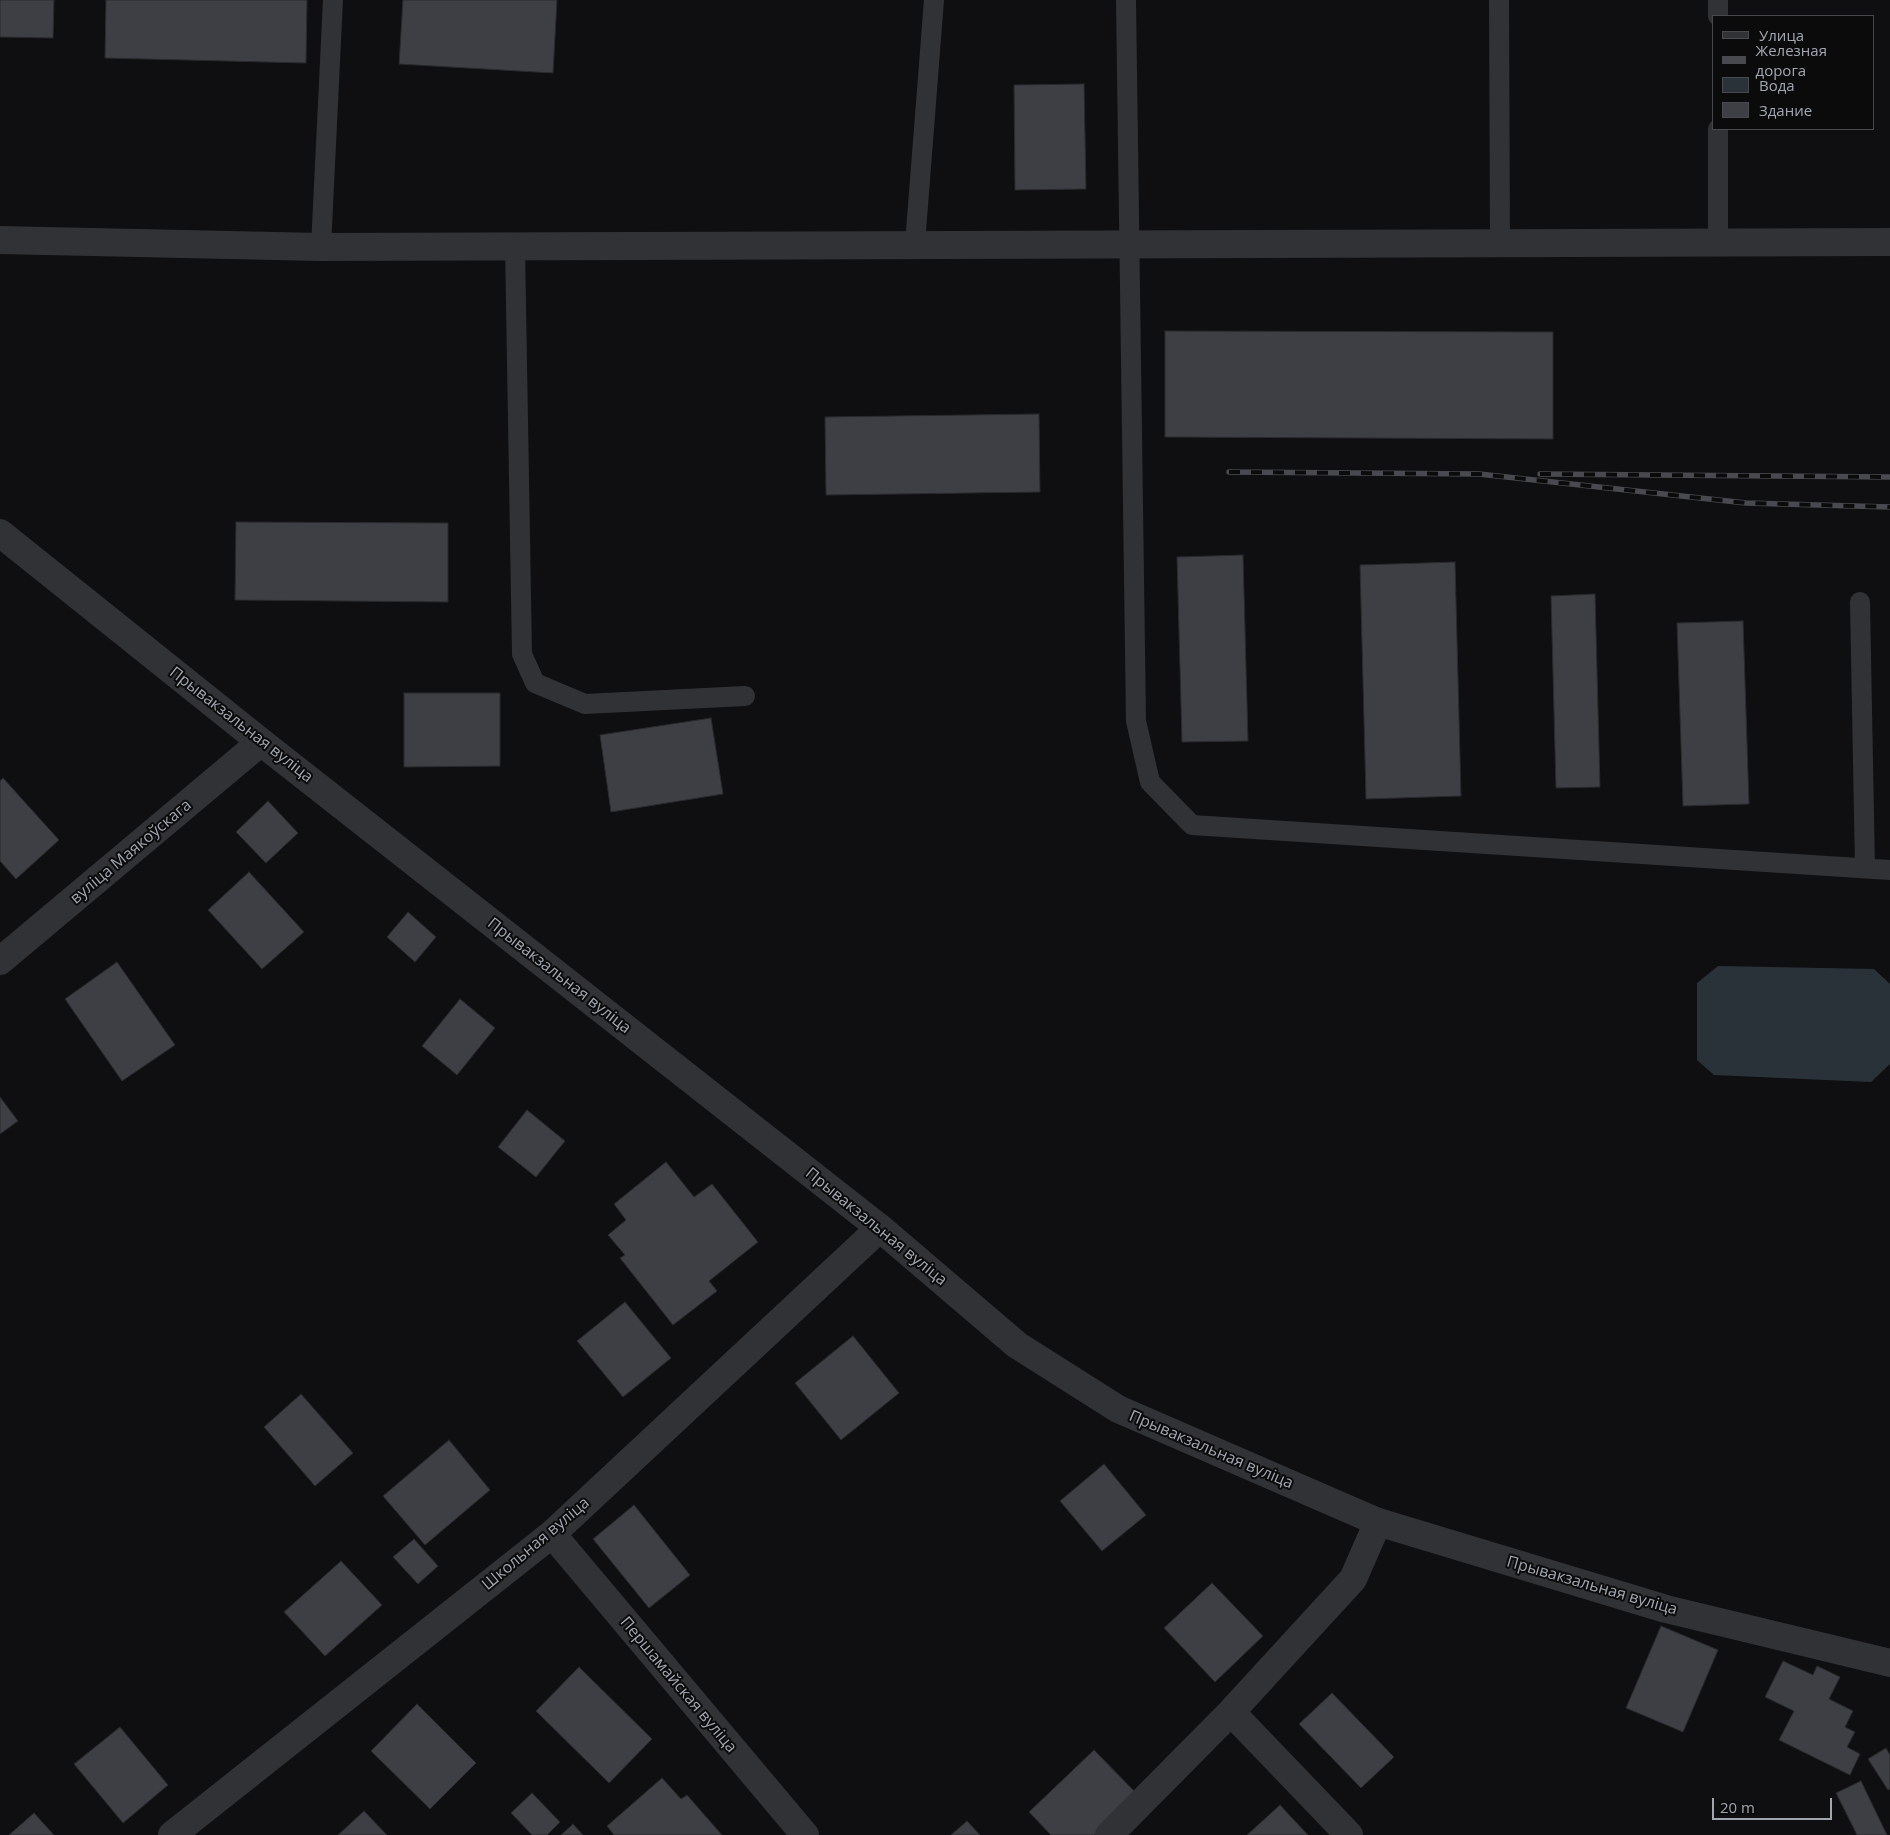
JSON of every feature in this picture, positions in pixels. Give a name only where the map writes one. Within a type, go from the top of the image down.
[{"type":"street","points":[[0,240],[321,247],[1890,242]]},
{"type":"street","name":"Прывакзальная вуліца","points":[[0,532],[261,742],[880,1228],[1017,1345],[1118,1409],[1378,1522],[1666,1609],[1890,1663]]},
{"type":"street","name":"вуліца Маякоўскага","points":[[0,961],[261,742]]},
{"type":"street","name":"Школьная вуліца","points":[[182,1832],[552,1534],[880,1228]]},
{"type":"street","points":[[1109,1835],[1231,1712],[1353,1579],[1378,1522]]},
{"type":"street","name":"Першамайская вуліца","points":[[552,1534],[805,1835]]},
{"type":"street","points":[[1231,1712],[1349,1835]]},
{"type":"lane","points":[[321,247],[333,0]]},
{"type":"lane","points":[[915,244],[934,0]]},
{"type":"lane","points":[[1126,0],[1136,721],[1150,782],[1192,825],[1890,870]]},
{"type":"lane","points":[[1498,0],[1500,243]]},
{"type":"lane","points":[[1718,0],[1718,15]]},
{"type":"lane","points":[[1718,130],[1718,243]]},
{"type":"lane","points":[[515,246],[522,654],[534,683],[585,704],[745,696]]},
{"type":"lane","points":[[1860,602],[1865,868]]},
{"type":"water","points":[[1718,966],[1874,969],[1890,984],[1890,1064],[1871,1082],[1714,1075],[1697,1060],[1697,983]]},
{"type":"building","points":[[0,0],[54,0],[53,38],[0,37]]},
{"type":"building","points":[[106,0],[307,0],[306,63],[105,58]]},
{"type":"building","points":[[403,0],[557,0],[553,73],[399,64]]},
{"type":"building","points":[[1084,84],[1086,189],[1015,190],[1014,85]]},
{"type":"building","points":[[1165,331],[1553,332],[1553,439],[1165,437]]},
{"type":"building","points":[[1039,414],[1040,492],[826,495],[825,417]]},
{"type":"building","points":[[236,522],[448,523],[448,602],[235,600]]},
{"type":"building","points":[[1243,555],[1248,741],[1182,742],[1177,557]]},
{"type":"building","points":[[1455,562],[1461,796],[1366,799],[1360,565]]},
{"type":"building","points":[[1595,594],[1600,787],[1556,788],[1551,596]]},
{"type":"building","points":[[1743,621],[1749,804],[1683,806],[1677,623]]},
{"type":"building","points":[[404,693],[500,693],[500,766],[404,767]]},
{"type":"building","points":[[711,718],[723,794],[611,812],[600,735]]},
{"type":"building","points":[[3,778],[59,840],[16,879],[0,861],[0,781]]},
{"type":"building","points":[[268,801],[298,833],[266,863],[236,832]]},
{"type":"building","points":[[249,872],[304,932],[262,969],[208,910]]},
{"type":"building","points":[[408,912],[436,937],[415,962],[387,937]]},
{"type":"building","points":[[117,962],[175,1045],[122,1081],[65,999]]},
{"type":"building","points":[[460,999],[495,1028],[457,1075],[422,1046]]},
{"type":"building","points":[[0,1097],[18,1121],[0,1134]]},
{"type":"building","points":[[527,1110],[565,1141],[536,1177],[498,1147]]},
{"type":"building","points":[[666,1162],[694,1197],[712,1184],[758,1242],[709,1281],[717,1291],[673,1325],[620,1258],[625,1255],[608,1235],[626,1220],[614,1204]]},
{"type":"building","points":[[625,1302],[671,1358],[623,1397],[577,1341]]},
{"type":"building","points":[[853,1336],[899,1393],[841,1440],[795,1383]]},
{"type":"building","points":[[301,1394],[353,1453],[315,1486],[264,1427]]},
{"type":"building","points":[[449,1440],[490,1490],[425,1545],[383,1496]]},
{"type":"building","points":[[1104,1464],[1146,1515],[1102,1551],[1060,1501]]},
{"type":"building","points":[[634,1505],[690,1575],[649,1608],[593,1539]]},
{"type":"building","points":[[414,1539],[438,1566],[418,1584],[393,1557]]},
{"type":"building","points":[[341,1561],[382,1605],[325,1656],[284,1612]]},
{"type":"building","points":[[1212,1583],[1263,1636],[1215,1682],[1164,1628]]},
{"type":"building","points":[[1661,1626],[1718,1650],[1683,1732],[1626,1708]]},
{"type":"building","points":[[1783,1661],[1813,1675],[1817,1666],[1840,1677],[1829,1699],[1853,1711],[1845,1727],[1855,1732],[1847,1747],[1860,1754],[1850,1775],[1779,1740],[1794,1711],[1765,1697]]},
{"type":"building","points":[[579,1667],[652,1739],[609,1783],[536,1711]]},
{"type":"building","points":[[1332,1693],[1394,1757],[1361,1788],[1299,1724]]},
{"type":"building","points":[[417,1704],[476,1763],[430,1809],[371,1751]]},
{"type":"building","points":[[120,1727],[168,1785],[123,1823],[74,1764]]},
{"type":"building","points":[[1886,1748],[1890,1755],[1890,1789],[1888,1790],[1868,1759]]},
{"type":"building","points":[[1094,1750],[1137,1794],[1094,1835],[1051,1835],[1029,1812]]},
{"type":"building","points":[[662,1778],[681,1799],[687,1795],[722,1835],[614,1835],[607,1826]]},
{"type":"building","points":[[1861,1781],[1887,1835],[1857,1835],[1836,1793]]},
{"type":"building","points":[[532,1793],[560,1822],[547,1835],[532,1835],[511,1813]]},
{"type":"building","points":[[1280,1805],[1308,1835],[1247,1835]]},
{"type":"building","points":[[364,1811],[387,1835],[338,1835]]},
{"type":"building","points":[[34,1813],[54,1835],[9,1835]]},
{"type":"building","points":[[967,1821],[980,1835],[951,1835]]},
{"type":"building","points":[[573,1824],[583,1835],[561,1835]]},
{"type":"railway","points":[[1229,472],[1479,474],[1746,503],[1890,507]]},
{"type":"railway","points":[[1540,474],[1890,477]]}]
